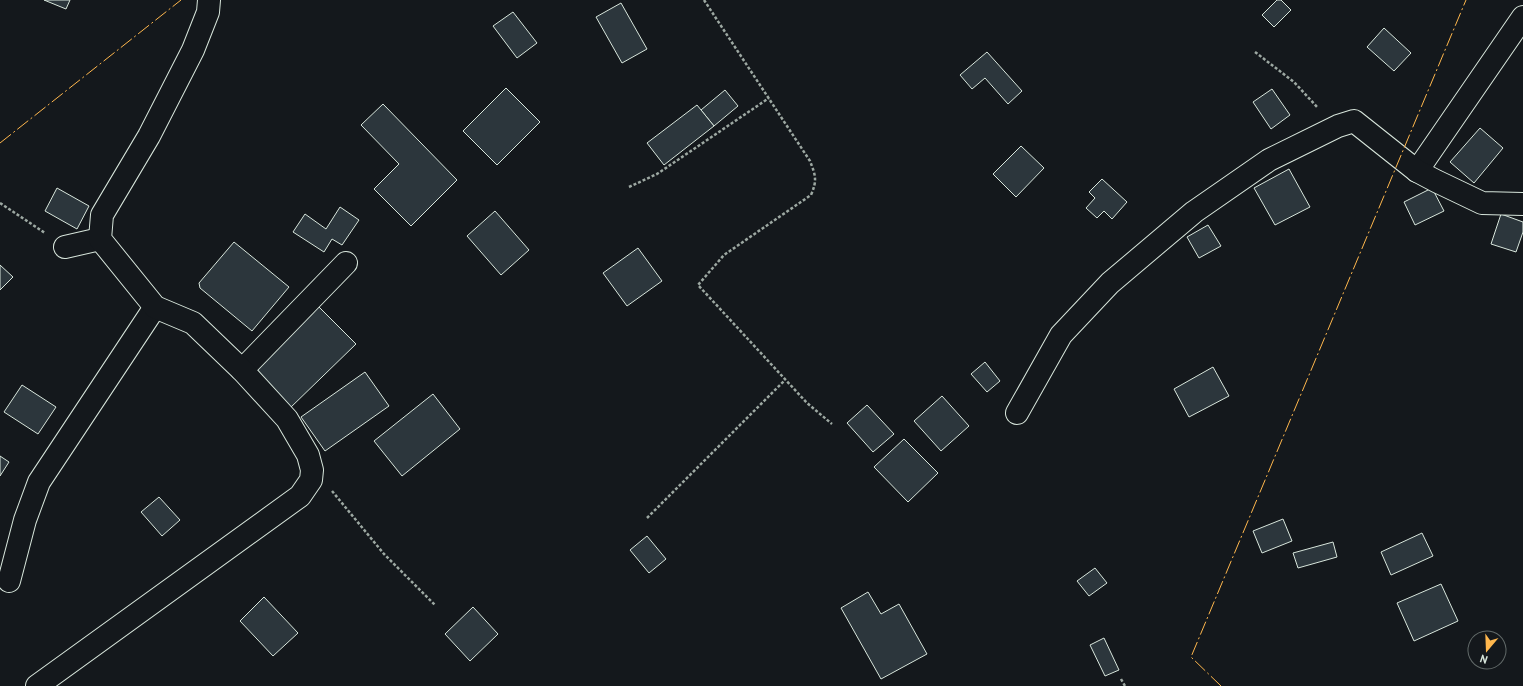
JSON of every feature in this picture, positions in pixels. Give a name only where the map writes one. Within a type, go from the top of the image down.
[{"type":"street","points":[[37,686],[300,496],[311,480],[312,470],[308,455],[287,418],[242,370],[193,323],[155,307],[100,239],[102,215],[149,136],[193,50],[208,12],[209,0]]},
{"type":"street","points":[[1417,171],[1523,17]]},
{"type":"street","points":[[1017,413],[1061,335],[1110,283],[1194,212],[1269,160],[1338,126],[1354,120],[1417,171],[1482,203],[1523,204]]},
{"type":"street","points":[[65,247],[100,239]]},
{"type":"street","points":[[242,370],[346,263]]},
{"type":"street","points":[[9,581],[25,520],[39,482],[155,307]]},
{"type":"path","points":[[704,0],[810,162],[814,171],[816,185],[811,195],[724,255],[698,286],[807,403],[832,424]]},
{"type":"path","points":[[1255,52],[1294,82],[1320,111]]},
{"type":"path","points":[[629,187],[657,174],[769,98]]},
{"type":"path","points":[[0,202],[65,247]]},
{"type":"path","points":[[647,518],[785,380]]},
{"type":"path","points":[[312,470],[344,504],[384,554],[435,605]]},
{"type":"path","points":[[1121,680],[1125,686]]},
{"type":"building","points":[[44,0],[70,0],[66,9]]},
{"type":"building","points":[[1277,0],[1281,0],[1291,10],[1274,27],[1262,15]]},
{"type":"building","points":[[621,3],[647,49],[622,63],[596,17]]},
{"type":"building","points":[[513,12],[537,43],[517,58],[493,26]]},
{"type":"building","points":[[1384,28],[1411,53],[1394,71],[1367,47]]},
{"type":"building","points":[[987,52],[1022,91],[1008,104],[985,78],[972,89],[960,75]]},
{"type":"building","points":[[506,88],[540,122],[497,165],[463,131]]},
{"type":"building","points":[[1272,89],[1290,115],[1271,129],[1253,102]]},
{"type":"building","points":[[725,90],[738,106],[714,126],[701,110]]},
{"type":"building","points":[[383,104],[457,180],[411,226],[374,189],[399,164],[361,125]]},
{"type":"building","points":[[697,105],[714,126],[664,165],[647,143]]},
{"type":"building","points":[[1480,128],[1503,148],[1474,183],[1450,162]]},
{"type":"building","points":[[1021,146],[1044,168],[1016,197],[993,174]]},
{"type":"building","points":[[1289,169],[1310,207],[1275,225],[1254,188]]},
{"type":"building","points":[[1102,179],[1127,202],[1112,219],[1104,211],[1097,218],[1086,208],[1095,198],[1089,192]]},
{"type":"building","points":[[57,188],[89,206],[77,229],[45,211]]},
{"type":"building","points":[[1432,188],[1444,211],[1415,225],[1404,202]]},
{"type":"building","points":[[340,207],[359,220],[342,245],[332,239],[324,252],[293,232],[305,214],[326,229]]},
{"type":"building","points":[[495,211],[529,250],[501,275],[467,236]]},
{"type":"building","points":[[1501,214],[1523,222],[1523,232],[1516,252],[1491,244]]},
{"type":"building","points":[[1208,225],[1221,246],[1199,258],[1187,237]]},
{"type":"building","points":[[234,242],[289,287],[252,331],[200,288],[199,283]]},
{"type":"building","points":[[638,248],[662,281],[627,306],[603,273]]},
{"type":"building","points":[[0,265],[13,277],[0,290]]},
{"type":"building","points":[[319,307],[356,344],[289,409],[253,372]]},
{"type":"building","points":[[985,362],[1000,381],[987,392],[971,374]]},
{"type":"building","points":[[1213,367],[1229,396],[1189,417],[1174,389]]},
{"type":"building","points":[[365,372],[389,406],[325,451],[301,417]]},
{"type":"building","points":[[22,385],[56,407],[38,434],[4,412]]},
{"type":"building","points":[[433,394],[460,429],[402,476],[374,441]]},
{"type":"building","points":[[942,396],[969,426],[941,451],[914,421]]},
{"type":"building","points":[[867,405],[894,434],[873,452],[847,423]]},
{"type":"building","points":[[904,439],[938,473],[908,502],[874,467]]},
{"type":"building","points":[[0,456],[9,462],[0,476]]},
{"type":"building","points":[[159,497],[180,520],[162,536],[141,512]]},
{"type":"building","points":[[1283,519],[1292,541],[1262,553],[1253,531]]},
{"type":"building","points":[[1422,533],[1433,556],[1391,575],[1381,552]]},
{"type":"building","points":[[647,536],[666,559],[649,573],[630,550]]},
{"type":"building","points":[[1333,542],[1337,557],[1298,568],[1293,553]]},
{"type":"building","points":[[1095,568],[1107,583],[1089,596],[1077,581]]},
{"type":"building","points":[[1441,584],[1458,621],[1414,641],[1397,603]]},
{"type":"building","points":[[868,592],[881,614],[899,604],[927,654],[881,679],[841,608]]},
{"type":"building","points":[[264,597],[298,633],[273,656],[240,621]]},
{"type":"building","points":[[473,607],[498,634],[470,661],[445,634]]},
{"type":"building","points":[[1104,638],[1119,670],[1105,676],[1090,645]]},
{"type":"power","points":[[0,143],[181,0]]},
{"type":"power","points":[[1221,686],[1191,657],[1466,0]]}]
